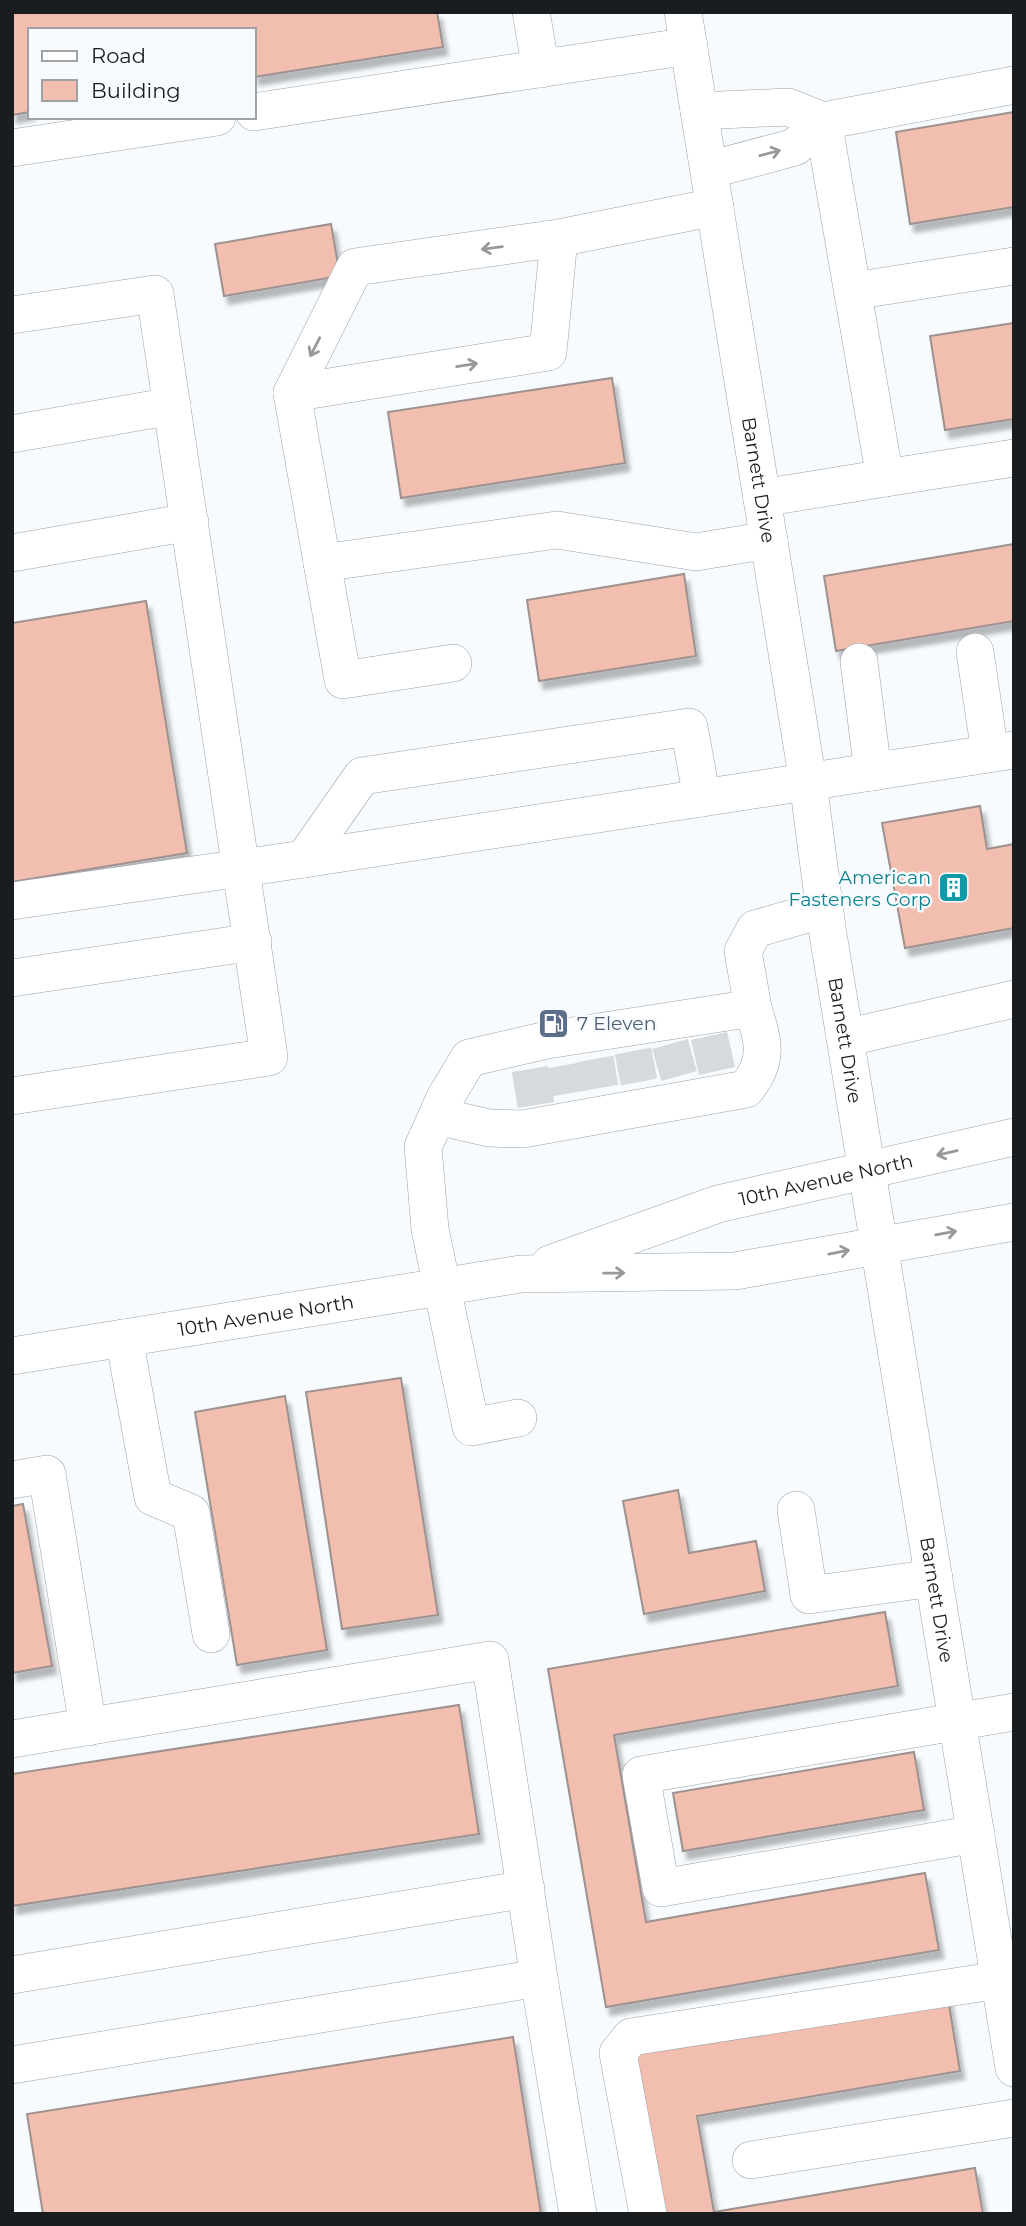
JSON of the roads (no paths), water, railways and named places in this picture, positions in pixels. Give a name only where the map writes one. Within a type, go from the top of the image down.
[{"type":"street","points":[[531,12],[541,69]]},
{"type":"street","points":[[256,112],[541,69],[686,29]]},
{"type":"street","name":"Barnett Drive","points":[[686,29],[808,782],[824,909],[1012,2048]]},
{"type":"street","points":[[709,170],[795,147],[824,121],[1014,85]]},
{"type":"street","points":[[699,111],[788,107],[824,121]]},
{"type":"street","points":[[12,148],[204,119]]},
{"type":"street","points":[[824,121],[886,478]]},
{"type":"street","points":[[453,663],[343,680],[292,393],[355,267],[559,238],[715,207]]},
{"type":"street","points":[[292,393],[548,352],[559,238]]},
{"type":"street","points":[[853,291],[1014,266]]},
{"type":"street","points":[[12,315],[155,294],[269,1057],[12,1096]]},
{"type":"street","points":[[12,434],[172,407]]},
{"type":"street","points":[[762,498],[1014,458]]},
{"type":"street","points":[[12,553],[190,522]]},
{"type":"street","points":[[322,564],[557,530],[696,552],[769,540]]},
{"type":"street","points":[[12,901],[1002,752],[975,652]]},
{"type":"street","points":[[859,662],[873,772]]},
{"type":"street","points":[[303,859],[362,776],[689,727],[702,798]]},
{"type":"street","points":[[437,1116],[489,1128],[523,1129],[538,1116],[572,1073],[636,1067],[674,1060],[720,1082],[746,1088],[758,1074],[764,1043],[753,1008],[743,951],[755,929],[824,909]]},
{"type":"street","points":[[12,978],[253,942]]},
{"type":"street","points":[[845,1038],[1014,999]]},
{"type":"street","points":[[518,1418],[471,1427],[430,1229],[423,1147],[469,1058],[572,1073],[636,1067],[674,1060],[708,1026],[753,1008]]},
{"type":"street","name":"10th Avenue North","points":[[521,1274],[718,1204],[1014,1137]]},
{"type":"street","name":"10th Avenue North","points":[[12,1356],[521,1274],[735,1272],[1014,1222]]},
{"type":"street","points":[[124,1338],[153,1497],[191,1513],[211,1634]]},
{"type":"street","points":[[12,1480],[47,1474],[88,1727]]},
{"type":"street","points":[[796,1510],[808,1595],[933,1578]]},
{"type":"street","points":[[12,1739],[490,1660],[578,2214]]},
{"type":"street","points":[[976,1835],[661,1888],[641,1775],[1014,1712]]},
{"type":"street","points":[[12,1975],[526,1889]]},
{"type":"street","points":[[12,2065],[539,1978]]},
{"type":"street","points":[[648,2214],[618,2053],[631,2038],[999,1980]]},
{"type":"street","points":[[751,2160],[1014,2118]]},
{"type":"tunnel","points":[[709,1036],[717,1071]]},
{"type":"tunnel","points":[[670,1044],[679,1076]]},
{"type":"tunnel","points":[[633,1051],[639,1082]]},
{"type":"tunnel","points":[[595,1059],[600,1088]]},
{"type":"tunnel","points":[[566,1065],[571,1093]]},
{"type":"tunnel","points":[[530,1069],[536,1105]]},
{"type":"place","name":"American Fasteners Corp","points":[[954,888]]},
{"type":"place","name":"7 Eleven","points":[[554,1023]]}]
